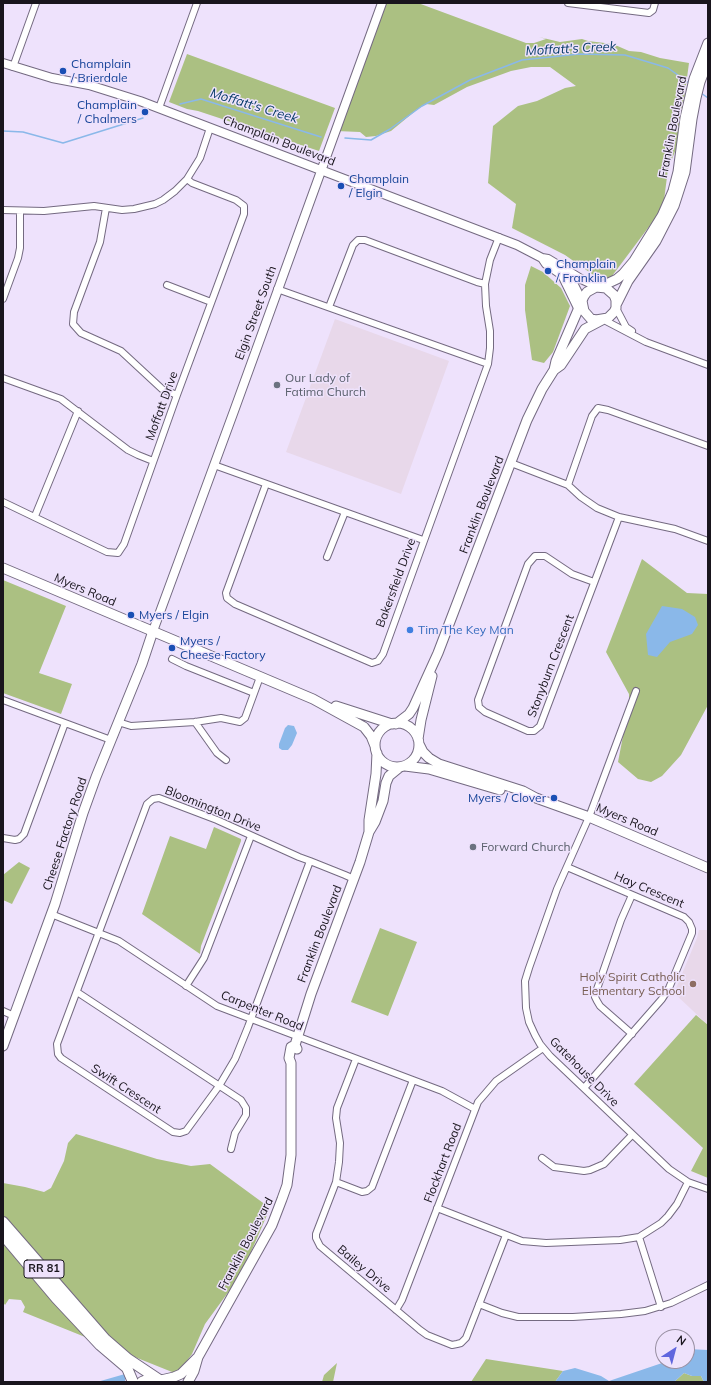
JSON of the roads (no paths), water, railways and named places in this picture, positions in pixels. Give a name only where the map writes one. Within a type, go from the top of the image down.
[{"type":"main road","name":"Franklin Boulevard","points":[[599,287],[617,279],[623,274],[634,261],[662,216],[673,191],[678,172],[685,118],[708,43]]},
{"type":"main road","name":"Franklin Boulevard","points":[[697,80],[708,61]]},
{"type":"main road","name":"Franklin Boulevard","points":[[616,306],[628,281],[656,241],[674,206],[685,172],[692,120],[693,96]]},
{"type":"main road","points":[[599,287],[606,288],[614,295],[616,306],[611,316],[603,320],[591,319],[587,316],[582,306],[582,301],[587,292],[591,289],[599,287]]},
{"type":"main road","name":"Franklin Boulevard","points":[[394,724],[409,714],[413,708],[438,653],[532,407],[554,370],[556,361],[582,301]]},
{"type":"main road","name":"Franklin Boulevard","points":[[554,370],[561,365],[585,329],[603,320]]},
{"type":"main road","name":"Myers Road","points":[[3,568],[313,699],[358,722],[371,736],[376,749]]},
{"type":"main road","name":"Cheese Factory Road","points":[[3,1046],[66,871],[90,793],[142,664],[153,631]]},
{"type":"main road","name":"Franklin Boulevard","points":[[418,741],[421,720],[438,653]]},
{"type":"main road","name":"Myers Road","points":[[313,699],[394,724]]},
{"type":"main road","points":[[394,724],[403,724],[409,727],[415,732],[418,741],[418,751],[416,757],[411,762],[403,766],[393,767],[386,764],[380,759],[376,749],[376,740],[382,730],[394,724]]},
{"type":"main road","name":"Myers Road","points":[[418,741],[423,752],[439,764],[523,791],[536,798],[589,817],[708,868]]},
{"type":"main road","name":"Franklin Boulevard","points":[[369,832],[369,820],[376,774],[376,749]]},
{"type":"main road","name":"Franklin Boulevard","points":[[188,1382],[194,1371],[198,1357],[272,1225],[287,1185],[291,1155],[291,1063],[295,1058],[297,1048],[296,1041],[311,994],[354,879],[369,832],[375,822],[388,779],[394,771],[403,766]]},
{"type":"main road","name":"Myers Road","points":[[403,766],[429,769],[521,796],[536,798]]},
{"type":"main road","name":"RR 81","points":[[3,1222],[105,1339],[128,1358],[162,1380]]},
{"type":"main road","name":"RR 81","points":[[3,1235],[47,1287],[100,1345],[127,1368],[134,1382]]},
{"type":"main road","name":"Franklin Boulevard","points":[[162,1380],[181,1374],[198,1357]]},
{"type":"main road","points":[[142,1382],[152,1378],[162,1380]]},
{"type":"street","points":[[13,67],[36,3]]},
{"type":"street","points":[[159,108],[197,3]]},
{"type":"street","name":"Elgin Street South","points":[[153,631],[382,3]]},
{"type":"street","points":[[568,3],[648,13],[653,10],[655,3]]},
{"type":"street","name":"Champlain Boulevard","points":[[3,63],[52,78],[89,85],[159,108],[499,237],[542,258],[548,259],[581,279],[599,287]]},
{"type":"street","points":[[3,210],[44,211],[94,206],[134,209],[155,204],[175,191],[187,179],[200,158],[210,128]]},
{"type":"street","name":"Moffatt Drive","points":[[3,502],[35,516],[107,552],[118,553],[124,544],[244,214],[244,206],[236,200],[192,183],[187,179]]},
{"type":"street","points":[[106,208],[100,242],[74,312],[73,324],[81,333],[121,351],[162,389],[177,395]]},
{"type":"street","points":[[3,299],[18,258],[20,248],[20,211]]},
{"type":"street","name":"Bakersfield Drive","points":[[266,484],[226,594],[227,598],[235,604],[374,664],[383,654],[488,364],[490,331],[486,306],[485,284],[490,260],[499,237]]},
{"type":"street","points":[[329,307],[353,245],[358,240],[365,240],[485,284]]},
{"type":"street","name":"Champlain Boulevard","points":[[542,258],[546,264],[562,274],[574,285],[582,301]]},
{"type":"street","points":[[562,274],[578,310]]},
{"type":"street","points":[[167,285],[211,302]]},
{"type":"street","points":[[277,289],[488,364]]},
{"type":"street","points":[[616,306],[626,327],[646,342]]},
{"type":"street","points":[[603,320],[646,342],[708,365]]},
{"type":"street","points":[[3,378],[62,399],[128,450],[138,456],[153,461]]},
{"type":"street","points":[[568,485],[592,416],[598,408],[608,410],[708,446]]},
{"type":"street","points":[[35,516],[78,411]]},
{"type":"street","points":[[511,463],[568,485],[581,497],[597,508],[619,517],[675,529],[707,539]]},
{"type":"street","points":[[214,465],[423,540]]},
{"type":"street","points":[[327,556],[345,512]]},
{"type":"street","name":"Stonyburn Crescent","points":[[594,582],[572,574],[545,556],[535,556],[528,564],[483,685],[478,700],[479,707],[485,712],[528,730],[534,731],[540,726],[619,517]]},
{"type":"street","points":[[172,659],[254,693]]},
{"type":"street","points":[[118,722],[131,726],[194,722],[221,718],[240,722],[245,718],[260,676]]},
{"type":"street","name":"Gatehouse Drive","points":[[636,691],[589,817],[551,905],[529,968],[526,982],[526,1008],[529,1022],[543,1048],[668,1169],[688,1182],[708,1189]]},
{"type":"street","points":[[3,700],[111,740]]},
{"type":"street","points":[[194,722],[217,753],[226,760]]},
{"type":"street","points":[[3,838],[15,840],[19,839],[24,834],[65,723]]},
{"type":"street","name":"Bloomington Drive","points":[[99,932],[147,804],[153,799],[159,798],[217,820],[251,836],[354,879]]},
{"type":"street","points":[[186,986],[204,958],[251,836]]},
{"type":"street","name":"Swift Crescent","points":[[99,932],[57,1044],[58,1054],[75,1068],[173,1132],[176,1133],[186,1131],[219,1086],[235,1059],[310,861]]},
{"type":"street","name":"Hay Crescent","points":[[567,867],[684,917],[690,922],[692,929],[692,933],[665,995],[584,1088]]},
{"type":"street","points":[[632,895],[621,920],[595,997],[600,1006],[632,1034]]},
{"type":"street","name":"Carpenter Road","points":[[51,914],[99,932],[118,941],[217,1006],[296,1041],[356,1059],[442,1091],[475,1109]]},
{"type":"street","points":[[77,992],[241,1100],[246,1108],[246,1115],[235,1133],[232,1149]]},
{"type":"street","points":[[3,1011],[14,1016]]},
{"type":"street","name":"Flockhart Road","points":[[396,1310],[402,1300],[475,1109],[483,1095],[496,1081],[543,1048]]},
{"type":"street","name":"Bailey Drive","points":[[356,1059],[337,1108],[336,1118],[340,1148],[339,1162],[336,1182],[316,1234],[317,1242],[320,1246],[427,1335],[452,1344],[457,1344],[461,1343],[466,1338],[506,1235]]},
{"type":"street","points":[[336,1182],[362,1192],[367,1191],[372,1187],[413,1080]]},
{"type":"street","points":[[542,1158],[554,1166],[584,1171],[590,1170],[608,1161],[632,1135]]},
{"type":"street","points":[[437,1208],[522,1241],[542,1243],[620,1240],[638,1237],[654,1228],[668,1216],[677,1204],[688,1182]]},
{"type":"street","points":[[638,1237],[660,1306]]},
{"type":"street","points":[[479,1304],[511,1316],[535,1318],[622,1314],[645,1311],[671,1303],[708,1285]]},
{"type":"water","points":[[662,606],[682,609],[695,617],[698,625],[692,634],[670,642],[657,657],[648,655],[646,634]]},
{"type":"water","points":[[288,725],[294,726],[297,733],[288,750],[282,750],[279,748],[279,744],[285,728]]},
{"type":"water","points":[[695,1349],[708,1350],[708,1382],[704,1382],[701,1376],[692,1376],[684,1373],[674,1382],[555,1382],[563,1371],[575,1368],[601,1376],[609,1381],[655,1365],[655,1369],[695,1369]]},
{"type":"water","points":[[125,1374],[125,1382],[97,1382]]},
{"type":"waterway","name":"Moffatt's Creek","points":[[345,138],[371,140],[390,129],[422,106],[470,80],[522,60],[579,54],[625,55],[668,68],[689,83]]},
{"type":"waterway","name":"Moffatt's Creek","points":[[701,93],[708,98]]},
{"type":"waterway","name":"Moffatt's Creek","points":[[180,104],[201,99],[321,137]]},
{"type":"waterway","name":"Moffatt's Creek","points":[[3,131],[23,132],[63,143],[143,118]]},
{"type":"place","name":"Champlain / Brierdale","points":[[63,71]]},
{"type":"place","name":"Champlain / Chalmers","points":[[145,112]]},
{"type":"place","name":"Champlain / Elgin","points":[[341,186]]},
{"type":"place","name":"Champlain / Franklin","points":[[548,271]]},
{"type":"place","name":"Our Lady of Fatima Church","points":[[277,385]]},
{"type":"place","name":"Myers / Elgin","points":[[131,615]]},
{"type":"place","name":"Tim The Key Man","points":[[410,630]]},
{"type":"place","name":"Myers / Cheese Factory","points":[[172,648]]},
{"type":"place","name":"Myers / Clover","points":[[554,798]]},
{"type":"place","name":"Forward Church","points":[[473,847]]},
{"type":"place","name":"Holy Spirit Catholic Elementary School","points":[[693,984]]}]
